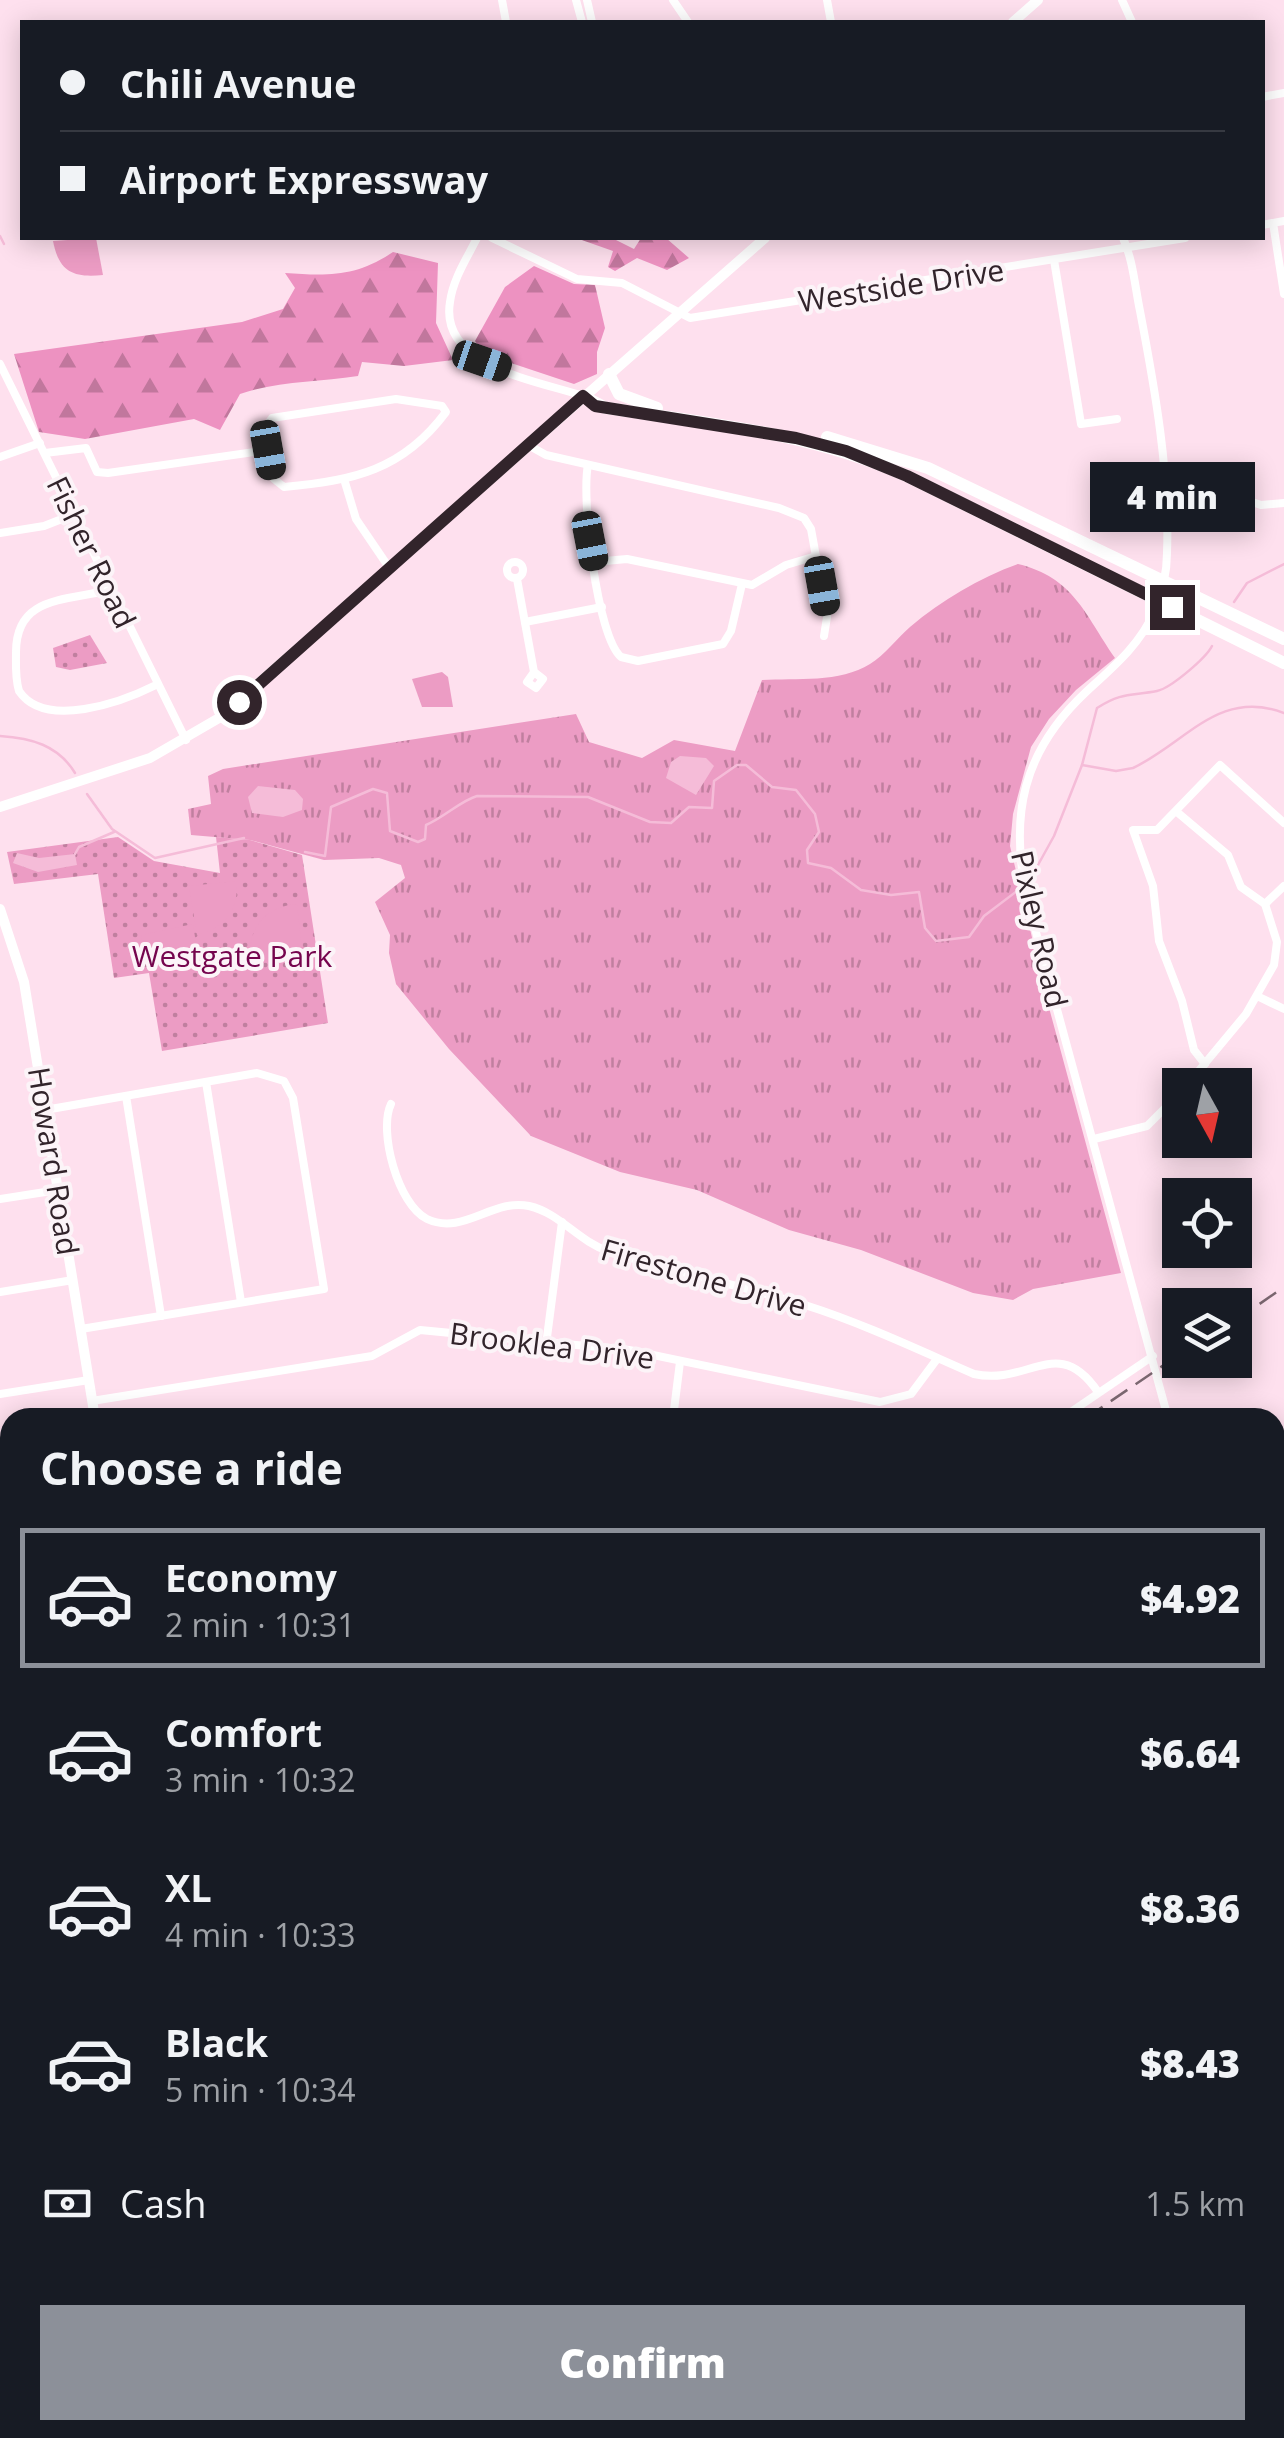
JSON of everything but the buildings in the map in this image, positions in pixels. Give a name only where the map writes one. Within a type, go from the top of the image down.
[{"type":"highway","points":[[609,374],[619,394],[657,408]]},
{"type":"highway","points":[[583,396],[808,432],[900,457],[1284,639]]},
{"type":"highway","points":[[583,396],[595,406],[796,438],[846,451],[907,476],[1284,663]]},
{"type":"main road","points":[[1019,20],[1038,0]]},
{"type":"main road","points":[[0,807],[25,802],[150,758],[186,740],[265,681],[763,240]]},
{"type":"main road","points":[[0,817],[25,802]]},
{"type":"main road","name":"Howard Road","points":[[0,909],[24,982],[93,1408]]},
{"type":"street","points":[[1284,222],[1268,224],[1284,294]]},
{"type":"street","points":[[476,240],[450,302],[452,329],[460,343],[482,361],[583,396]]},
{"type":"street","points":[[496,240],[576,279],[622,284],[678,314]]},
{"type":"street","name":"Pixley Road","points":[[1124,240],[1147,354],[1168,554],[1154,612],[1124,657],[1052,727],[1028,777],[1019,837],[1025,888],[1165,1408]]},
{"type":"street","name":"Westside Drive","points":[[678,314],[708,316],[1173,240]]},
{"type":"street","points":[[1054,260],[1081,424],[1117,419]]},
{"type":"street","name":"Fisher Road","points":[[0,364],[186,740]]},
{"type":"street","points":[[396,400],[446,409],[445,416],[387,465],[372,474],[344,478],[280,486],[274,480],[265,428],[276,416],[396,400]]},
{"type":"street","points":[[0,456],[40,443]]},
{"type":"street","points":[[528,445],[546,455],[588,466],[794,512],[811,529],[827,616],[824,636]]},
{"type":"street","points":[[45,453],[86,448],[97,472],[108,474],[268,450]]},
{"type":"street","points":[[588,466],[583,502],[610,644],[621,658],[638,661],[723,644],[731,632],[742,584]]},
{"type":"street","points":[[344,478],[356,519],[390,569]]},
{"type":"street","points":[[1164,496],[1223,492],[1261,505],[1284,503]]},
{"type":"street","points":[[0,532],[44,526],[72,515]]},
{"type":"street","points":[[594,562],[627,558],[742,584],[761,583],[786,566],[816,556]]},
{"type":"street","points":[[516,579],[534,672]]},
{"type":"street","points":[[109,590],[38,607],[22,616],[16,633],[19,691],[34,706],[52,711],[130,698],[156,685]]},
{"type":"street","points":[[525,622],[602,607]]},
{"type":"street","points":[[1204,1064],[1191,1041],[1182,1001],[1159,941],[1152,880],[1133,830],[1157,830],[1220,765],[1284,823]]},
{"type":"street","points":[[1178,812],[1228,856],[1242,888],[1265,904],[1275,926],[1277,950],[1257,996],[1201,1068]]},
{"type":"street","points":[[1265,904],[1284,886]]},
{"type":"street","points":[[1257,996],[1284,1009]]},
{"type":"street","points":[[45,1110],[266,1074],[290,1088],[324,1288],[81,1329]]},
{"type":"street","points":[[206,1082],[240,1302]]},
{"type":"street","points":[[126,1096],[161,1316]]},
{"type":"street","name":"Firestone Drive","points":[[391,1104],[386,1115],[398,1182],[410,1205],[426,1218],[457,1223],[515,1204],[534,1207],[601,1248],[808,1306],[984,1376],[1071,1364],[1084,1372],[1098,1392]]},
{"type":"street","points":[[1094,1139],[1148,1126],[1162,1112]]},
{"type":"street","points":[[0,1199],[58,1190]]},
{"type":"street","points":[[546,1345],[562,1222]]},
{"type":"street","points":[[0,1292],[73,1280]]},
{"type":"street","name":"Brooklea Drive","points":[[92,1401],[372,1356],[420,1330],[629,1350],[891,1402],[911,1394],[937,1359]]},
{"type":"street","points":[[1076,1408],[1152,1356]]},
{"type":"street","points":[[674,1408],[680,1362]]},
{"type":"street","points":[[0,1394],[89,1380]]},
{"type":"green space","points":[[96,240],[103,275],[69,271],[59,260],[53,241]]},
{"type":"green space","points":[[582,240],[616,240],[634,249],[640,240],[668,240],[689,258],[667,270],[637,258],[615,271],[608,267],[613,251]]},
{"type":"green space","points":[[393,252],[438,263],[436,323],[453,360],[404,366],[362,362],[358,376],[283,384],[240,394],[220,430],[194,419],[85,439],[39,432],[14,354],[242,322],[283,309],[295,288],[285,273],[341,273],[367,266]]},
{"type":"green space","points":[[534,266],[574,284],[595,285],[605,328],[597,352],[597,374],[574,384],[484,354],[475,341],[505,287]]},
{"type":"green space","points":[[1018,564],[1037,570],[1065,588],[1115,658],[1076,690],[1049,719],[1031,747],[1013,814],[1010,846],[1121,1273],[1033,1289],[1013,1300],[973,1293],[861,1250],[789,1230],[697,1190],[620,1172],[531,1136],[449,1049],[396,984],[389,953],[390,935],[375,902],[405,878],[401,865],[379,858],[324,860],[250,840],[191,835],[188,809],[211,804],[208,776],[223,769],[576,714],[589,742],[642,758],[674,740],[735,751],[762,680],[818,678],[858,670],[948,599]]},
{"type":"green space","points":[[90,635],[107,663],[70,670],[56,667],[53,648]]},
{"type":"green space","points":[[442,672],[448,677],[453,707],[422,707],[412,679]]},
{"type":"green space","name":"Westgate Park","points":[[118,837],[154,861],[220,873],[216,837],[250,840],[302,855],[328,1023],[162,1051],[149,973],[114,978],[98,874],[14,884],[7,852]]},
{"type":"green space","points":[[237,881],[235,901],[228,916],[216,927],[197,935],[189,886]]},
{"type":"green space","points":[[297,904],[302,949],[296,954],[251,960],[252,938],[260,921],[276,909]]},
{"type":"green space","points":[[193,924],[197,950],[145,958],[141,935]]},
{"type":"shaded area","points":[[680,756],[706,758],[714,766],[696,795],[666,778],[671,762]]},
{"type":"shaded area","points":[[258,786],[295,790],[303,799],[302,810],[283,817],[252,813],[248,797]]},
{"type":"shaded area","points":[[17,853],[39,858],[75,854],[77,865],[38,872],[13,863]]},
{"type":"waterway","points":[[0,236],[4,244]]},
{"type":"waterway","points":[[1234,602],[1247,583],[1284,564]]},
{"type":"waterway","points":[[1082,765],[1097,708],[1120,697],[1163,689],[1188,672],[1212,646]]},
{"type":"waterway","points":[[1028,883],[1054,836],[1082,765],[1116,771],[1133,768],[1204,722],[1240,708],[1261,707],[1284,713]]},
{"type":"waterway","points":[[0,736],[43,745],[75,773]]},
{"type":"waterway","points":[[305,852],[325,856],[331,807],[373,789],[387,793],[390,831],[418,842],[425,839],[426,825],[477,796],[588,797],[650,822],[671,823],[689,807],[712,808],[714,781],[737,765],[746,765],[772,787],[796,790],[815,814],[819,832],[807,850],[808,863],[831,868],[861,890],[891,895],[919,892],[925,928],[936,941],[969,937],[984,916],[1021,888]]},
{"type":"waterway","points":[[87,794],[112,829],[155,858],[244,838]]},
{"type":"waterway","points":[[75,854],[79,847],[114,832]]},
{"type":"railway","points":[[1252,1309],[1284,1287]]},
{"type":"railway","points":[[1101,1408],[1162,1366]]},
{"type":"route","points":[[239,702],[583,396],[595,406],[796,438],[846,451],[907,476],[1172,607]]}]
